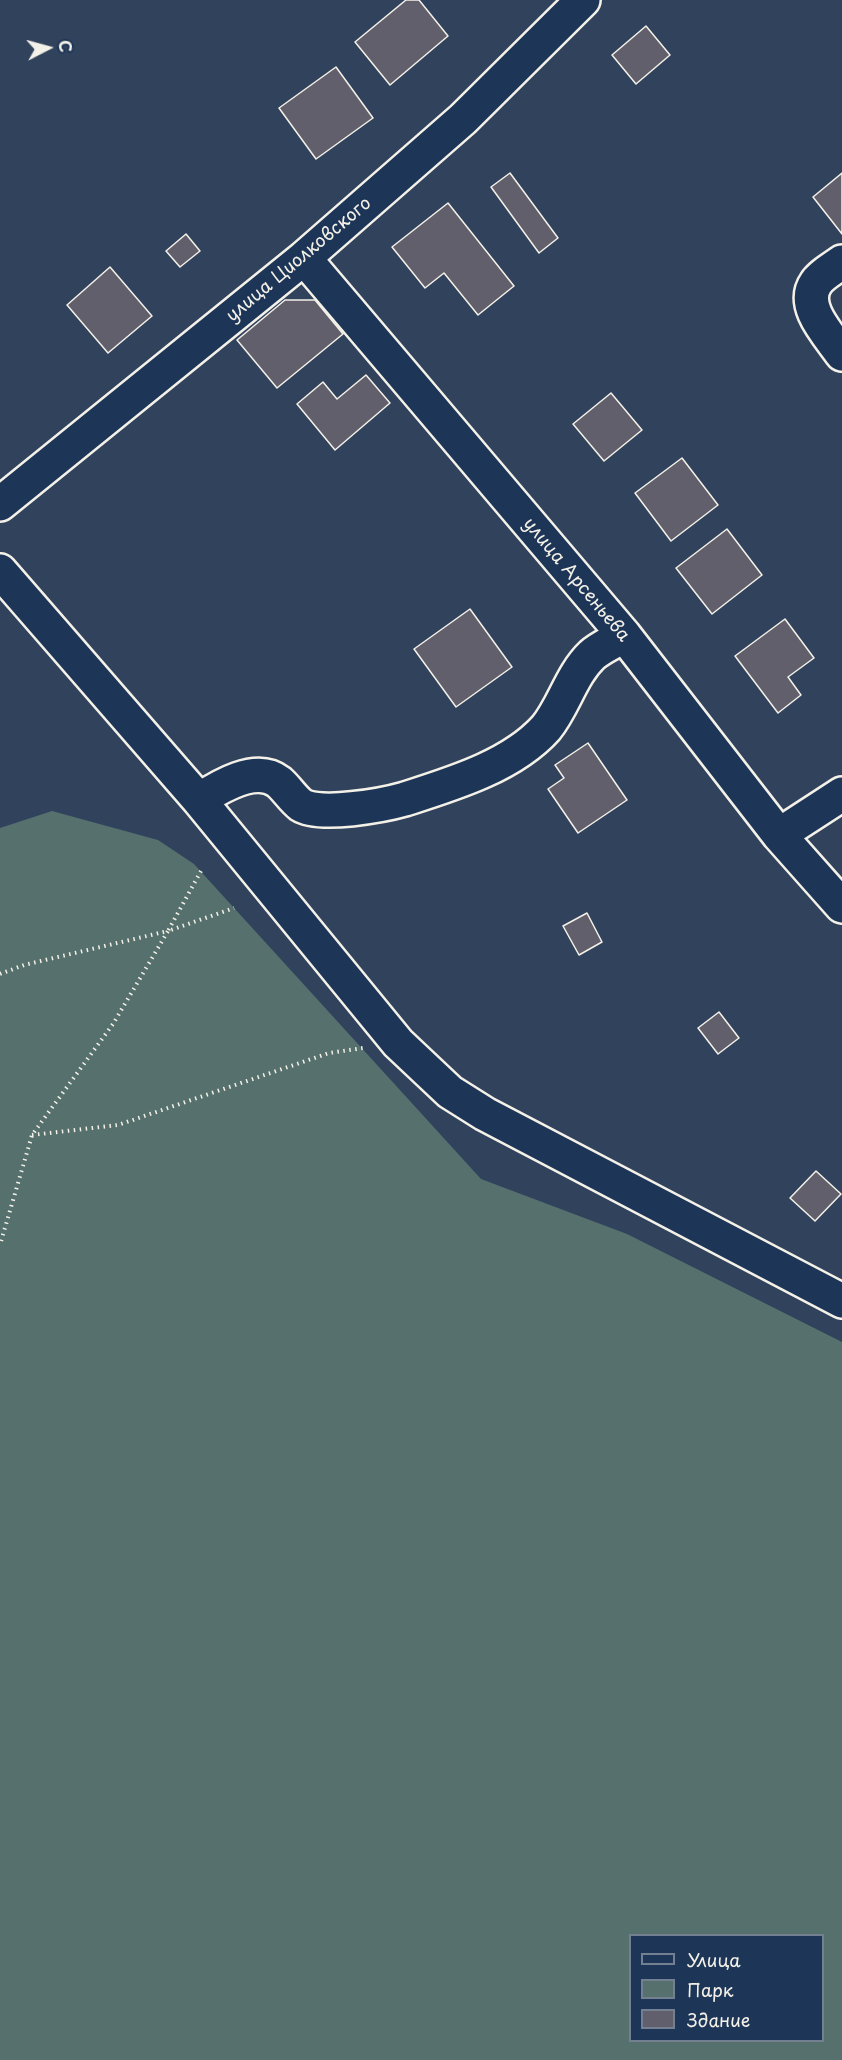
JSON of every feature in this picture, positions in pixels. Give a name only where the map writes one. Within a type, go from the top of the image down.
[{"type":"street","name":"улица Циолковского","points":[[0,504],[304,258],[463,119],[583,0]]},
{"type":"street","name":"улица Арсеньева","points":[[304,258],[624,636],[779,835],[842,906]]},
{"type":"street","points":[[842,262],[816,281],[810,297],[814,312],[842,354]]},
{"type":"street","points":[[0,571],[199,800],[398,1044],[450,1092],[485,1114],[842,1300]]},
{"type":"street","points":[[199,800],[227,783],[259,775],[277,780],[302,806],[321,810],[357,808],[402,800],[462,778],[514,755],[529,745],[548,725],[572,682],[592,655],[624,636]]},
{"type":"street","points":[[779,835],[842,794]]},
{"type":"path","points":[[0,1245],[32,1135],[113,1024],[201,871]]},
{"type":"path","points":[[0,975],[24,965],[168,931],[234,908]]},
{"type":"path","points":[[32,1135],[118,1125],[328,1053],[398,1044]]},
{"type":"green space","points":[[52,811],[158,840],[194,864],[481,1179],[627,1234],[842,1342],[842,2060],[0,2060],[0,828]]},
{"type":"building","points":[[406,0],[419,0],[448,36],[390,85],[355,42]]},
{"type":"building","points":[[646,26],[670,55],[636,84],[612,55]]},
{"type":"building","points":[[336,67],[373,118],[316,159],[279,108]]},
{"type":"building","points":[[510,173],[558,238],[539,253],[491,187]]},
{"type":"building","points":[[842,173],[842,234],[813,197]]},
{"type":"building","points":[[448,203],[514,286],[478,315],[444,273],[425,288],[392,247]]},
{"type":"building","points":[[186,234],[200,251],[180,267],[166,251]]},
{"type":"building","points":[[110,267],[152,316],[108,353],[67,305]]},
{"type":"building","points":[[285,300],[315,300],[343,334],[277,388],[237,340]]},
{"type":"building","points":[[366,375],[390,403],[335,450],[297,404],[323,382],[337,399]]},
{"type":"building","points":[[611,393],[642,430],[604,461],[573,424]]},
{"type":"building","points":[[682,458],[718,505],[671,541],[635,493]]},
{"type":"building","points":[[727,529],[762,575],[712,614],[676,568]]},
{"type":"building","points":[[470,609],[512,667],[456,707],[414,649]]},
{"type":"building","points":[[785,619],[814,658],[788,677],[801,695],[778,713],[735,656]]},
{"type":"building","points":[[588,743],[627,800],[578,833],[548,789],[564,778],[555,765]]},
{"type":"building","points":[[587,913],[602,942],[579,955],[563,926]]},
{"type":"building","points":[[719,1012],[739,1038],[718,1054],[698,1028]]},
{"type":"building","points":[[816,1171],[841,1194],[815,1221],[790,1198]]}]
